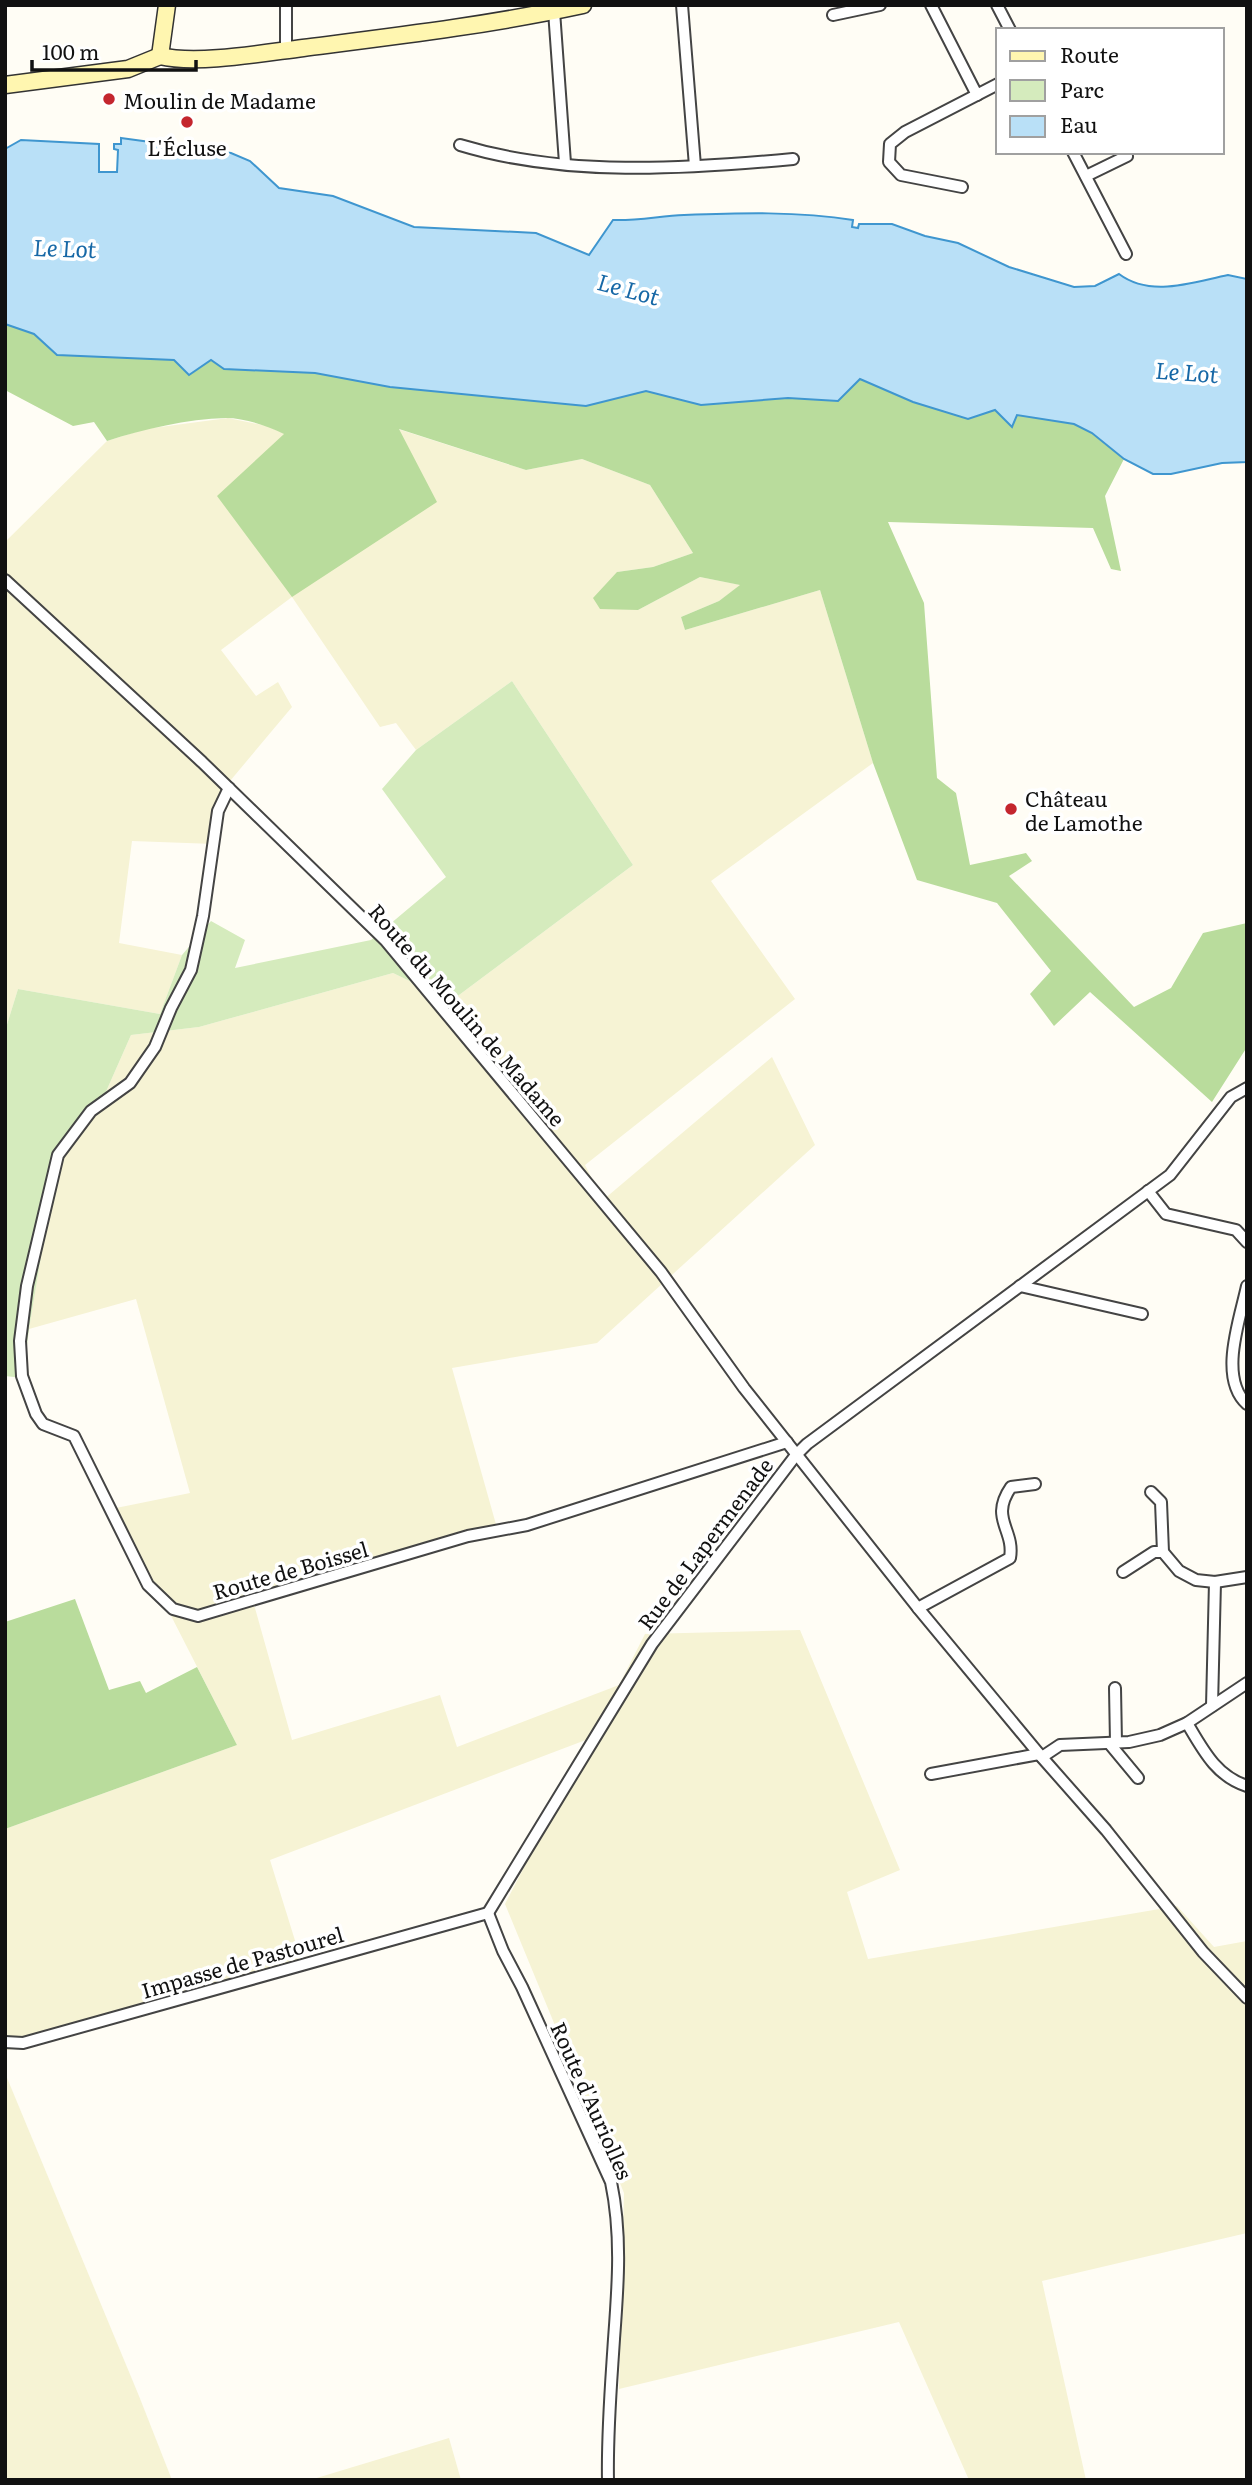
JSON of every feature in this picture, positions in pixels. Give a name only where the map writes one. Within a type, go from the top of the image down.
[{"type":"main road","points":[[160,56],[167,5]]},
{"type":"main road","points":[[5,85],[128,69],[160,56],[179,60],[286,50],[519,11],[554,11],[583,5]]},
{"type":"street","points":[[286,5],[286,50]]},
{"type":"street","points":[[682,5],[695,166]]},
{"type":"street","points":[[833,15],[880,5]]},
{"type":"street","points":[[931,5],[977,95]]},
{"type":"street","points":[[997,5],[1009,28]]},
{"type":"street","points":[[554,11],[565,163]]},
{"type":"street","points":[[962,187],[901,175],[889,162],[890,144],[905,132],[996,86]]},
{"type":"street","points":[[460,145],[494,155],[608,168],[695,166],[793,159]]},
{"type":"street","points":[[1074,154],[1126,254]]},
{"type":"street","points":[[1086,176],[1128,156],[1127,154]]},
{"type":"street","name":"Route du Moulin de Madame","points":[[5,580],[229,788],[386,941],[661,1272],[796,1455]]},
{"type":"street","name":"Route de Boissel","points":[[229,788],[218,810],[203,916],[191,970],[155,1047],[130,1083],[91,1111],[58,1155],[27,1286],[20,1342],[22,1376],[36,1414],[43,1424],[74,1436],[148,1585],[173,1609],[198,1616],[468,1536],[527,1525],[787,1442]]},
{"type":"street","points":[[796,1455],[807,1444],[1170,1175],[1231,1097],[1247,1088]]},
{"type":"street","points":[[1148,1191],[1167,1214],[1236,1230],[1247,1242]]},
{"type":"street","points":[[1020,1286],[1142,1314]]},
{"type":"street","points":[[1247,1286],[1232,1361],[1232,1378],[1240,1397],[1247,1404]]},
{"type":"street","name":"Rue de Lapermenade","points":[[488,1913],[652,1644],[796,1455],[918,1608],[1106,1830],[1203,1952],[1247,1998]]},
{"type":"street","points":[[918,1608],[1010,1558],[1013,1544],[1003,1526],[1003,1500],[1012,1487],[1035,1484]]},
{"type":"street","points":[[1151,1492],[1161,1502],[1163,1552],[1178,1571],[1196,1580],[1215,1583],[1247,1577]]},
{"type":"street","points":[[1124,1572],[1154,1552],[1163,1552]]},
{"type":"street","points":[[1212,1706],[1215,1583]]},
{"type":"street","points":[[931,1774],[1040,1755],[1060,1745],[1129,1742],[1160,1735],[1187,1723],[1247,1683]]},
{"type":"street","points":[[1115,1688],[1112,1743],[1138,1778]]},
{"type":"street","points":[[1187,1723],[1209,1760],[1232,1781],[1247,1786]]},
{"type":"street","name":"Impasse de Pastourel","points":[[5,2042],[23,2043],[488,1913]]},
{"type":"street","name":"Route d'Auriolles","points":[[488,1913],[503,1951],[611,2182],[620,2255],[607,2430],[608,2480]]},
{"type":"shaded area","points":[[228,418],[267,426],[285,434],[398,429],[526,470],[582,459],[650,485],[693,553],[653,567],[617,572],[638,610],[700,577],[741,585],[719,601],[681,617],[685,630],[820,590],[873,763],[711,881],[795,999],[585,1165],[603,1200],[772,1057],[815,1145],[597,1343],[452,1368],[497,1528],[253,1601],[292,1740],[440,1695],[457,1747],[619,1685],[645,1634],[800,1630],[900,1870],[847,1892],[868,1959],[1177,1906],[1214,1947],[1247,1941],[1247,1986],[1241,1987],[1247,1995],[1247,2233],[1042,2281],[1086,2480],[969,2480],[899,2322],[619,2389],[624,2193],[505,1904],[591,1738],[270,1860],[302,1963],[5,2051],[5,1829],[237,1745],[116,1508],[190,1493],[136,1299],[29,1329],[59,1148],[101,1103],[131,1035],[199,1027],[393,973],[451,1001],[633,865],[512,681],[416,750],[396,723],[380,727],[292,597],[221,650],[256,696],[278,682],[292,707],[225,787],[214,844],[132,841],[119,943],[182,955],[160,1014],[18,989],[5,1031],[5,542],[107,441],[145,429]]},
{"type":"shaded area","points":[[5,2073],[139,2396],[172,2480],[5,2480]]},
{"type":"shaded area","points":[[449,2438],[461,2480],[310,2480]]},
{"type":"green space","points":[[5,324],[34,334],[57,355],[211,360],[315,373],[390,387],[586,406],[646,391],[701,405],[788,398],[838,401],[860,379],[913,402],[968,419],[995,410],[1013,426],[1017,415],[1074,424],[1092,433],[1124,459],[1105,496],[1121,571],[1111,569],[1093,528],[888,522],[924,603],[937,778],[956,793],[970,865],[1026,853],[1032,861],[1009,876],[1134,1007],[1171,988],[1203,933],[1247,923],[1247,1047],[1212,1102],[1090,992],[1054,1026],[1030,994],[1051,971],[997,903],[917,880],[873,763],[820,590],[685,630],[681,617],[719,601],[740,585],[700,577],[638,610],[600,609],[593,598],[617,572],[653,567],[693,553],[650,485],[582,459],[526,470],[399,429],[437,502],[292,597],[217,496],[284,434],[256,423],[226,418],[166,425],[107,441],[94,422],[73,426],[5,390]]},
{"type":"green space","points":[[512,681],[633,865],[451,1001],[393,973],[199,1027],[131,1035],[101,1103],[59,1148],[23,1378],[5,1376],[5,1031],[18,989],[160,1014],[182,955],[211,921],[245,940],[235,968],[371,940],[446,877],[382,789],[416,750]]},
{"type":"green space","points":[[75,1599],[109,1690],[140,1681],[146,1693],[197,1667],[237,1745],[5,1829],[5,1622]]},
{"type":"water","name":"Le Lot","points":[[121,138],[231,153],[250,161],[279,188],[333,196],[414,227],[536,233],[589,255],[613,220],[705,214],[790,214],[853,220],[852,227],[858,228],[859,224],[892,224],[925,236],[958,243],[1009,267],[1074,287],[1095,286],[1119,274],[1131,281],[1158,287],[1228,275],[1247,279],[1247,462],[1222,463],[1171,474],[1153,474],[1124,459],[1092,433],[1074,424],[1017,415],[1012,427],[995,410],[968,419],[913,402],[860,379],[838,401],[788,398],[701,405],[646,391],[586,406],[390,387],[315,373],[224,369],[211,360],[189,375],[174,360],[57,355],[34,334],[5,324],[5,149],[21,140],[99,144],[99,172],[117,172],[118,150],[114,149],[114,144],[121,144]]},
{"type":"place","name":"Moulin de Madame","points":[[109,99]]},
{"type":"place","name":"L'Écluse","points":[[187,122]]},
{"type":"place","name":"Château de Lamothe","points":[[1011,809]]}]
